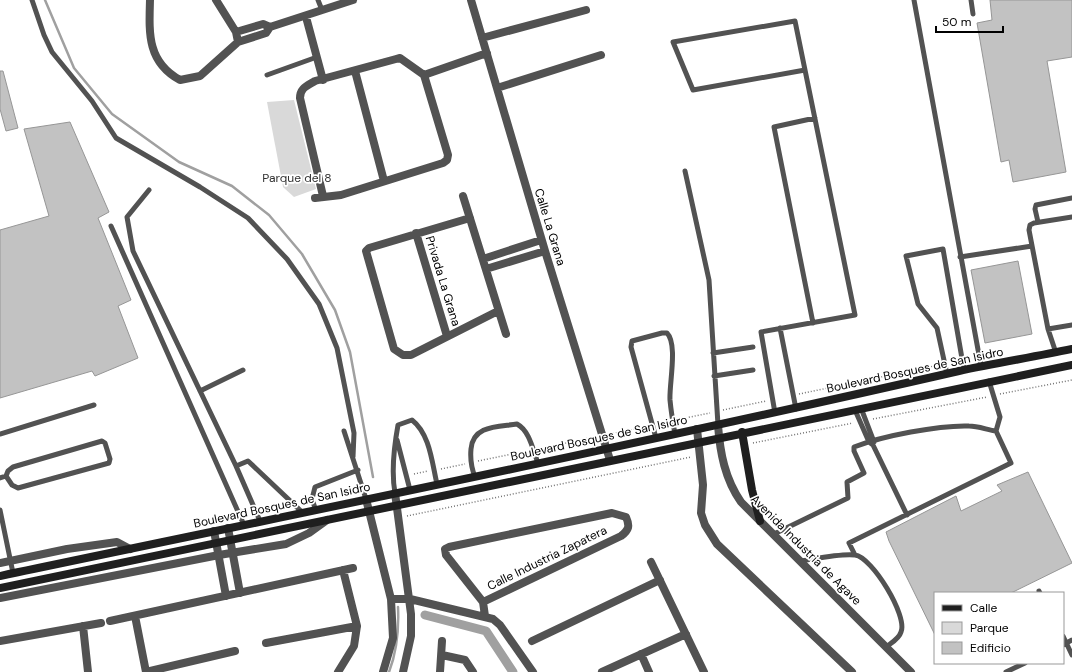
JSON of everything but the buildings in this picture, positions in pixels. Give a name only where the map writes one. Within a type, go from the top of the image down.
[{"type":"main road","name":"Boulevard Bosques de San Isidro","points":[[0,576],[260,521],[316,511],[366,499],[775,413],[981,366],[1072,349]]},
{"type":"main road","points":[[1056,352],[1058,367]]},
{"type":"main road","name":"Boulevard Bosques de San Isidro","points":[[0,588],[369,509],[1072,364]]},
{"type":"main road","points":[[742,432],[752,490],[760,521]]},
{"type":"street","points":[[150,0],[150,39],[157,57],[164,68],[180,80],[200,76],[237,37],[266,33],[270,27],[306,17],[322,10],[354,0]]},
{"type":"street","points":[[216,0],[237,37]]},
{"type":"street","name":"Calle La Grana","points":[[471,0],[541,240],[601,436],[610,460]]},
{"type":"street","points":[[482,38],[586,10]]},
{"type":"street","points":[[306,17],[323,80]]},
{"type":"street","points":[[424,75],[487,53]]},
{"type":"street","points":[[497,88],[601,55]]},
{"type":"street","points":[[400,58],[424,75],[448,155],[447,160],[444,163],[341,195],[319,197],[300,98],[300,92],[303,88],[323,80],[400,58]]},
{"type":"street","points":[[355,71],[384,182]]},
{"type":"street","points":[[463,196],[506,334]]},
{"type":"street","points":[[470,218],[416,233],[369,248],[366,251],[394,349],[403,355],[411,354],[498,311]]},
{"type":"street","name":"Privada La Grana","points":[[416,233],[447,336]]},
{"type":"street","points":[[483,259],[541,240]]},
{"type":"street","points":[[486,269],[545,251]]},
{"type":"street","name":"Avenida Industria de Agave","points":[[718,425],[727,476],[733,490],[741,502],[911,672]]},
{"type":"street","points":[[697,429],[703,485],[701,513],[710,535],[717,544],[852,672]]},
{"type":"street","points":[[395,493],[410,599],[411,636],[403,672]]},
{"type":"street","points":[[366,499],[391,599],[393,638],[384,672]]},
{"type":"street","name":"Calle Industria Zapatera","points":[[612,513],[626,517],[630,524],[628,532],[621,536],[483,602],[446,555],[445,549],[449,546],[612,513]]},
{"type":"street","name":"Boulevard Bosques de San Isidro","points":[[0,598],[232,552],[286,544],[309,533],[329,518]]},
{"type":"street","points":[[228,528],[240,593]]},
{"type":"street","points":[[214,531],[226,596]]},
{"type":"street","points":[[0,563],[117,542],[130,549]]},
{"type":"street","points":[[651,562],[704,672]]},
{"type":"street","points":[[110,621],[353,568]]},
{"type":"street","points":[[338,672],[354,646],[357,626],[343,570]]},
{"type":"street","points":[[532,641],[660,580]]},
{"type":"street","points":[[391,599],[410,599],[493,619],[500,625],[533,672]]},
{"type":"street","points":[[483,602],[485,616]]},
{"type":"street","points":[[135,616],[146,672],[235,651]]},
{"type":"street","points":[[0,642],[101,623]]},
{"type":"street","points":[[83,626],[88,672]]},
{"type":"street","points":[[266,643],[357,626]]},
{"type":"street","points":[[602,672],[686,634]]},
{"type":"street","points":[[440,672],[442,641]]},
{"type":"street","points":[[641,654],[649,672]]},
{"type":"street","points":[[442,655],[465,660],[473,672]]},
{"type":"lane","points":[[32,0],[44,35],[52,52],[92,101],[116,138],[200,187],[248,218],[286,259],[319,304],[337,348],[354,433],[353,457]]},
{"type":"lane","points":[[318,0],[322,10]]},
{"type":"lane","points":[[914,0],[981,366]]},
{"type":"lane","points":[[971,0],[974,14]]},
{"type":"lane","points":[[775,413],[761,332],[855,315],[815,118],[795,21],[673,42],[692,90],[805,70]]},
{"type":"lane","points":[[267,75],[317,56]]},
{"type":"lane","points":[[813,322],[774,127],[815,118]]},
{"type":"lane","points":[[685,171],[709,280],[718,425]]},
{"type":"lane","points":[[149,190],[127,217],[133,251],[236,466],[260,521]]},
{"type":"lane","points":[[1038,222],[1035,209],[1036,205],[1072,198]]},
{"type":"lane","points":[[1056,352],[1048,329],[1032,246],[1030,225],[1038,222],[1072,217]]},
{"type":"lane","points":[[111,226],[244,525]]},
{"type":"lane","points":[[960,257],[1032,246]]},
{"type":"lane","points":[[947,374],[937,328],[918,304],[906,256],[943,249],[964,370]]},
{"type":"lane","points":[[1048,329],[1072,325]]},
{"type":"lane","points":[[780,328],[796,408]]},
{"type":"lane","points":[[656,438],[631,343],[632,341],[662,333],[667,333],[671,340],[670,399],[675,434]]},
{"type":"lane","points":[[713,353],[753,347]]},
{"type":"lane","points":[[200,390],[243,370]]},
{"type":"lane","points":[[714,376],[753,370]]},
{"type":"lane","points":[[855,555],[849,543],[1011,463],[996,431],[1000,417],[988,381]]},
{"type":"lane","points":[[0,434],[94,405]]},
{"type":"lane","points":[[858,409],[872,443],[907,515]]},
{"type":"lane","points":[[395,493],[393,480],[396,436],[398,425],[402,422],[412,420],[419,425],[427,441],[438,484]]},
{"type":"lane","points":[[475,477],[470,463],[474,437],[479,432],[489,428],[517,424],[527,434],[538,463]]},
{"type":"lane","points":[[774,534],[848,498],[847,482],[864,473],[854,451],[854,447],[943,427],[971,426],[996,431]]},
{"type":"lane","points":[[344,431],[358,470],[366,499]]},
{"type":"lane","points":[[396,436],[410,490]]},
{"type":"lane","points":[[0,478],[6,476],[12,467],[102,441],[105,443],[110,459],[109,464],[18,488],[12,485],[6,476]]},
{"type":"lane","points":[[236,466],[248,461],[303,513]]},
{"type":"lane","points":[[316,511],[312,499],[315,487],[358,470]]},
{"type":"lane","points":[[0,510],[13,573]]},
{"type":"lane","points":[[800,561],[855,555],[865,559],[875,570],[895,605],[902,621],[901,632],[894,641],[886,647]]},
{"type":"lane","points":[[1072,640],[1065,644],[1072,655]]},
{"type":"lane","points":[[1006,672],[1023,664]]},
{"type":"path","points":[[794,395],[944,364]]},
{"type":"path","points":[[406,476],[772,400]]},
{"type":"green space","name":"Parque del 8","points":[[294,100],[316,189],[294,197],[283,187],[267,102]]},
{"type":"waterway","points":[[45,0],[74,68],[112,114],[179,162],[232,186],[269,215],[302,254],[335,310],[350,352],[373,477]]},
{"type":"waterway","points":[[389,672],[397,640],[398,607]]},
{"type":"waterway","points":[[425,615],[486,631],[513,672]]}]
